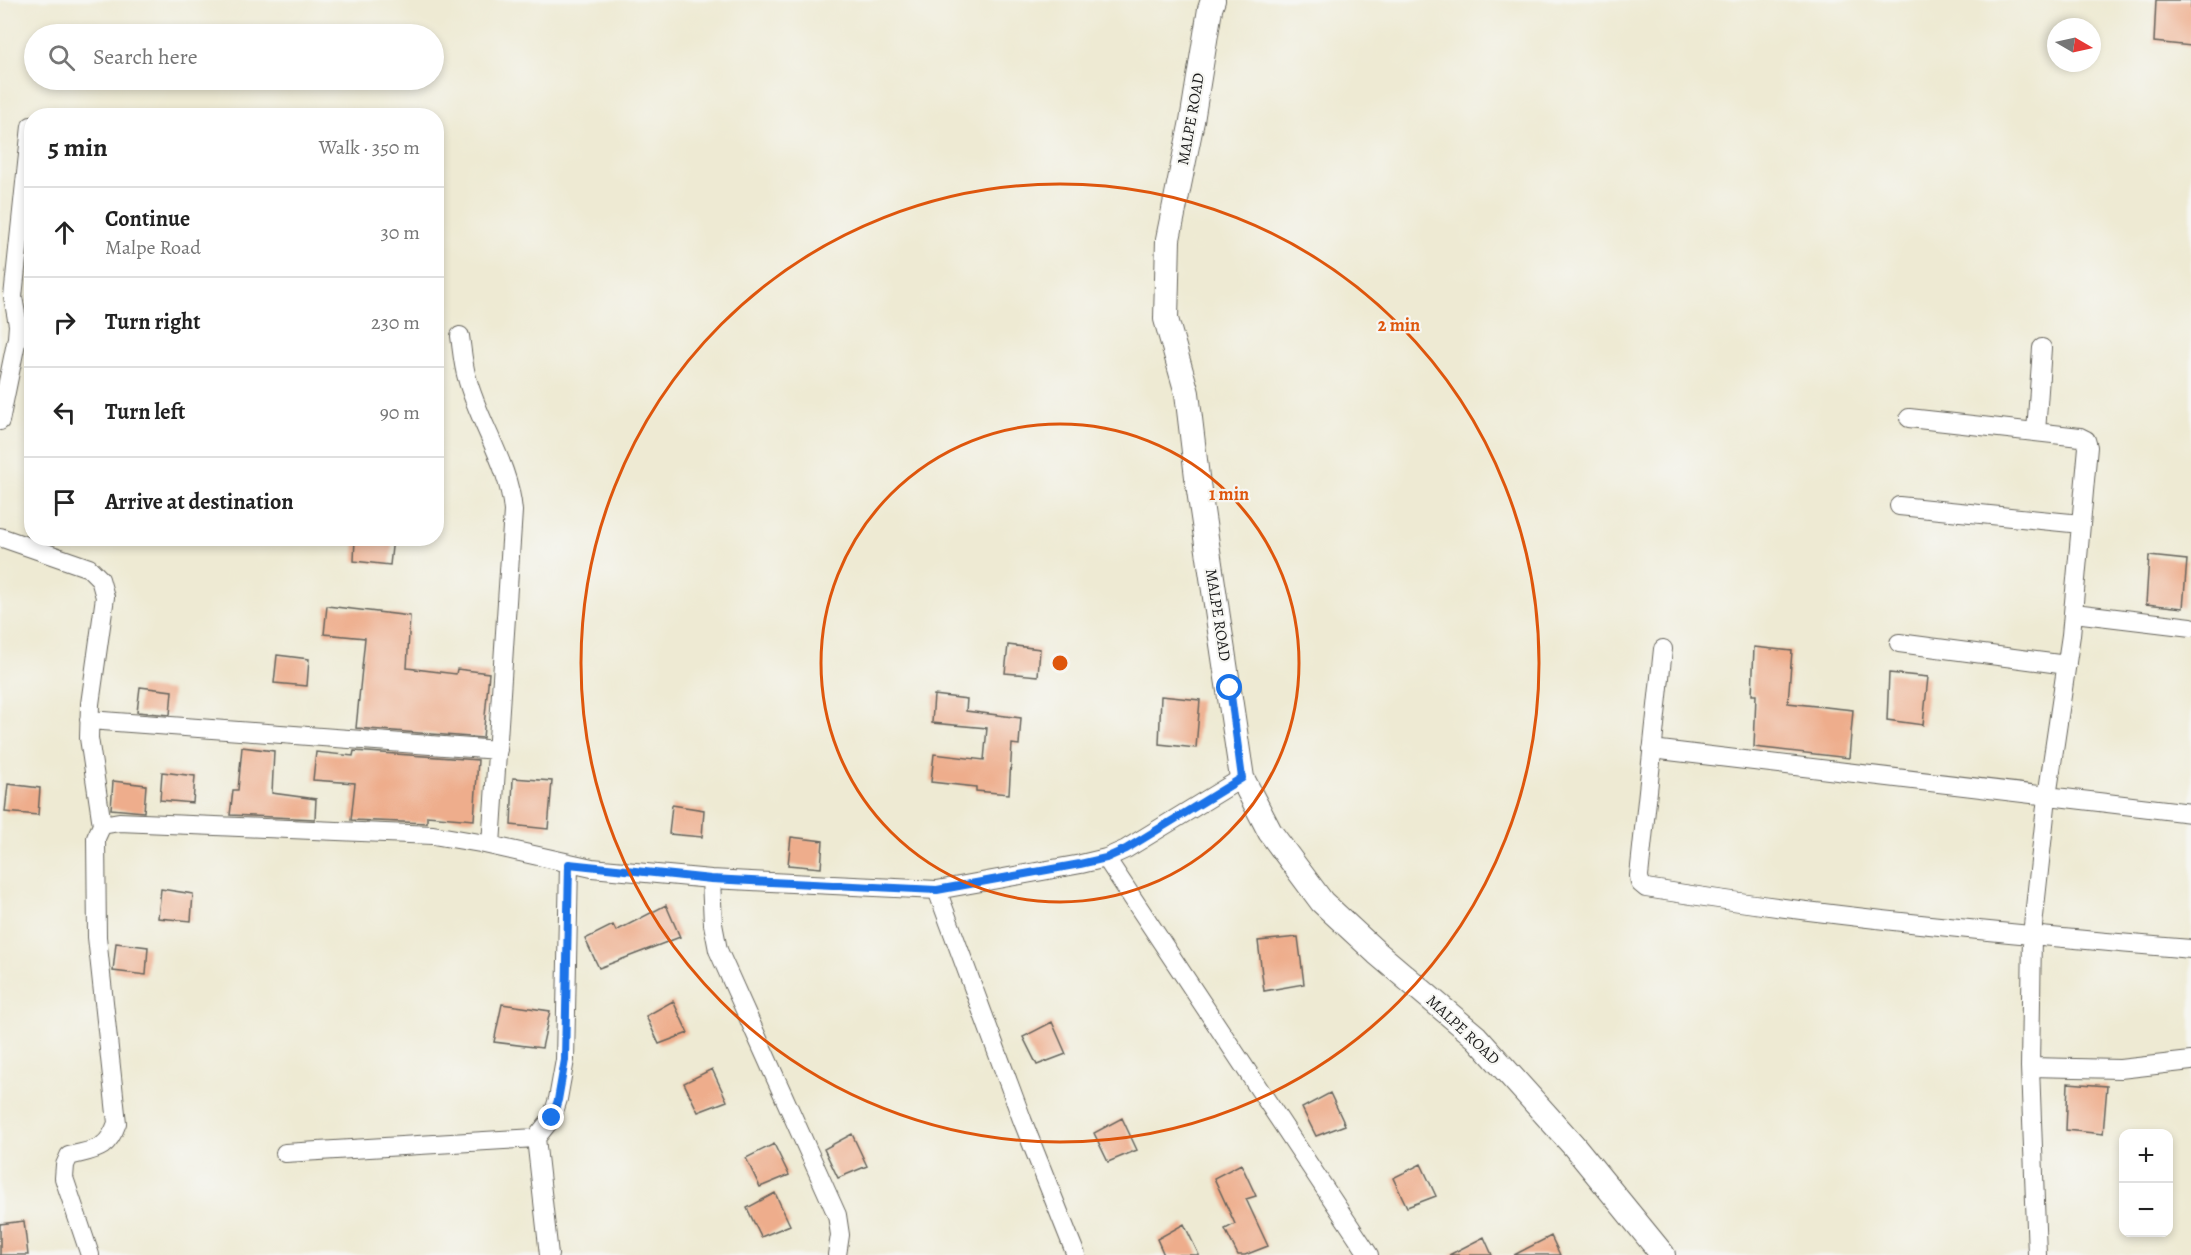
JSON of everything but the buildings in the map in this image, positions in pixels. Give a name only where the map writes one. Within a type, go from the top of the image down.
[{"type":"street","name":"MALPE ROAD","points":[[1213,0],[1192,121],[1168,238],[1166,319],[1187,393],[1197,477],[1242,778],[1270,832],[1322,902],[1377,953],[1476,1037],[1574,1146],[1663,1255]]},
{"type":"street","points":[[0,421],[17,338],[18,325],[13,290],[24,190]]},
{"type":"street","points":[[460,336],[466,378],[506,474],[512,501],[491,845]]},
{"type":"street","points":[[2036,432],[2042,348]]},
{"type":"street","points":[[1909,418],[2086,440],[2088,447],[2073,613],[2032,935],[2030,1067],[2037,1255]]},
{"type":"street","points":[[1899,506],[2081,524]]},
{"type":"street","points":[[0,537],[24,545]]},
{"type":"street","points":[[26,546],[89,568],[100,579],[105,597],[93,676],[89,738],[102,825],[96,837],[97,937],[117,1123],[113,1135],[102,1147],[69,1156],[64,1165],[64,1178],[90,1255]]},
{"type":"street","points":[[2073,613],[2191,627]]},
{"type":"street","points":[[1899,643],[2067,664]]},
{"type":"street","points":[[1663,649],[1639,876],[1640,883],[1646,888],[1704,897],[2032,935],[2191,949]]},
{"type":"street","points":[[89,720],[498,750]]},
{"type":"street","points":[[1652,749],[2191,813]]},
{"type":"street","points":[[102,825],[119,822],[433,835],[491,845],[569,864],[711,879],[937,890],[1106,858],[1126,849],[1242,778]]},
{"type":"street","points":[[1106,858],[1369,1255]]},
{"type":"street","points":[[549,1255],[536,1138],[552,1118],[558,1100],[565,1060],[569,864]]},
{"type":"street","points":[[711,879],[713,924],[718,950],[837,1215],[840,1235],[837,1255]]},
{"type":"street","points":[[937,890],[1018,1111],[1076,1255]]},
{"type":"street","points":[[2030,1067],[2120,1070],[2191,1061]]},
{"type":"street","points":[[285,1154],[536,1138]]},
{"type":"route","points":[[552,1118],[558,1100],[565,1060],[569,864],[711,879],[937,890],[1106,858],[1126,849],[1242,778],[1230,688]]}]
